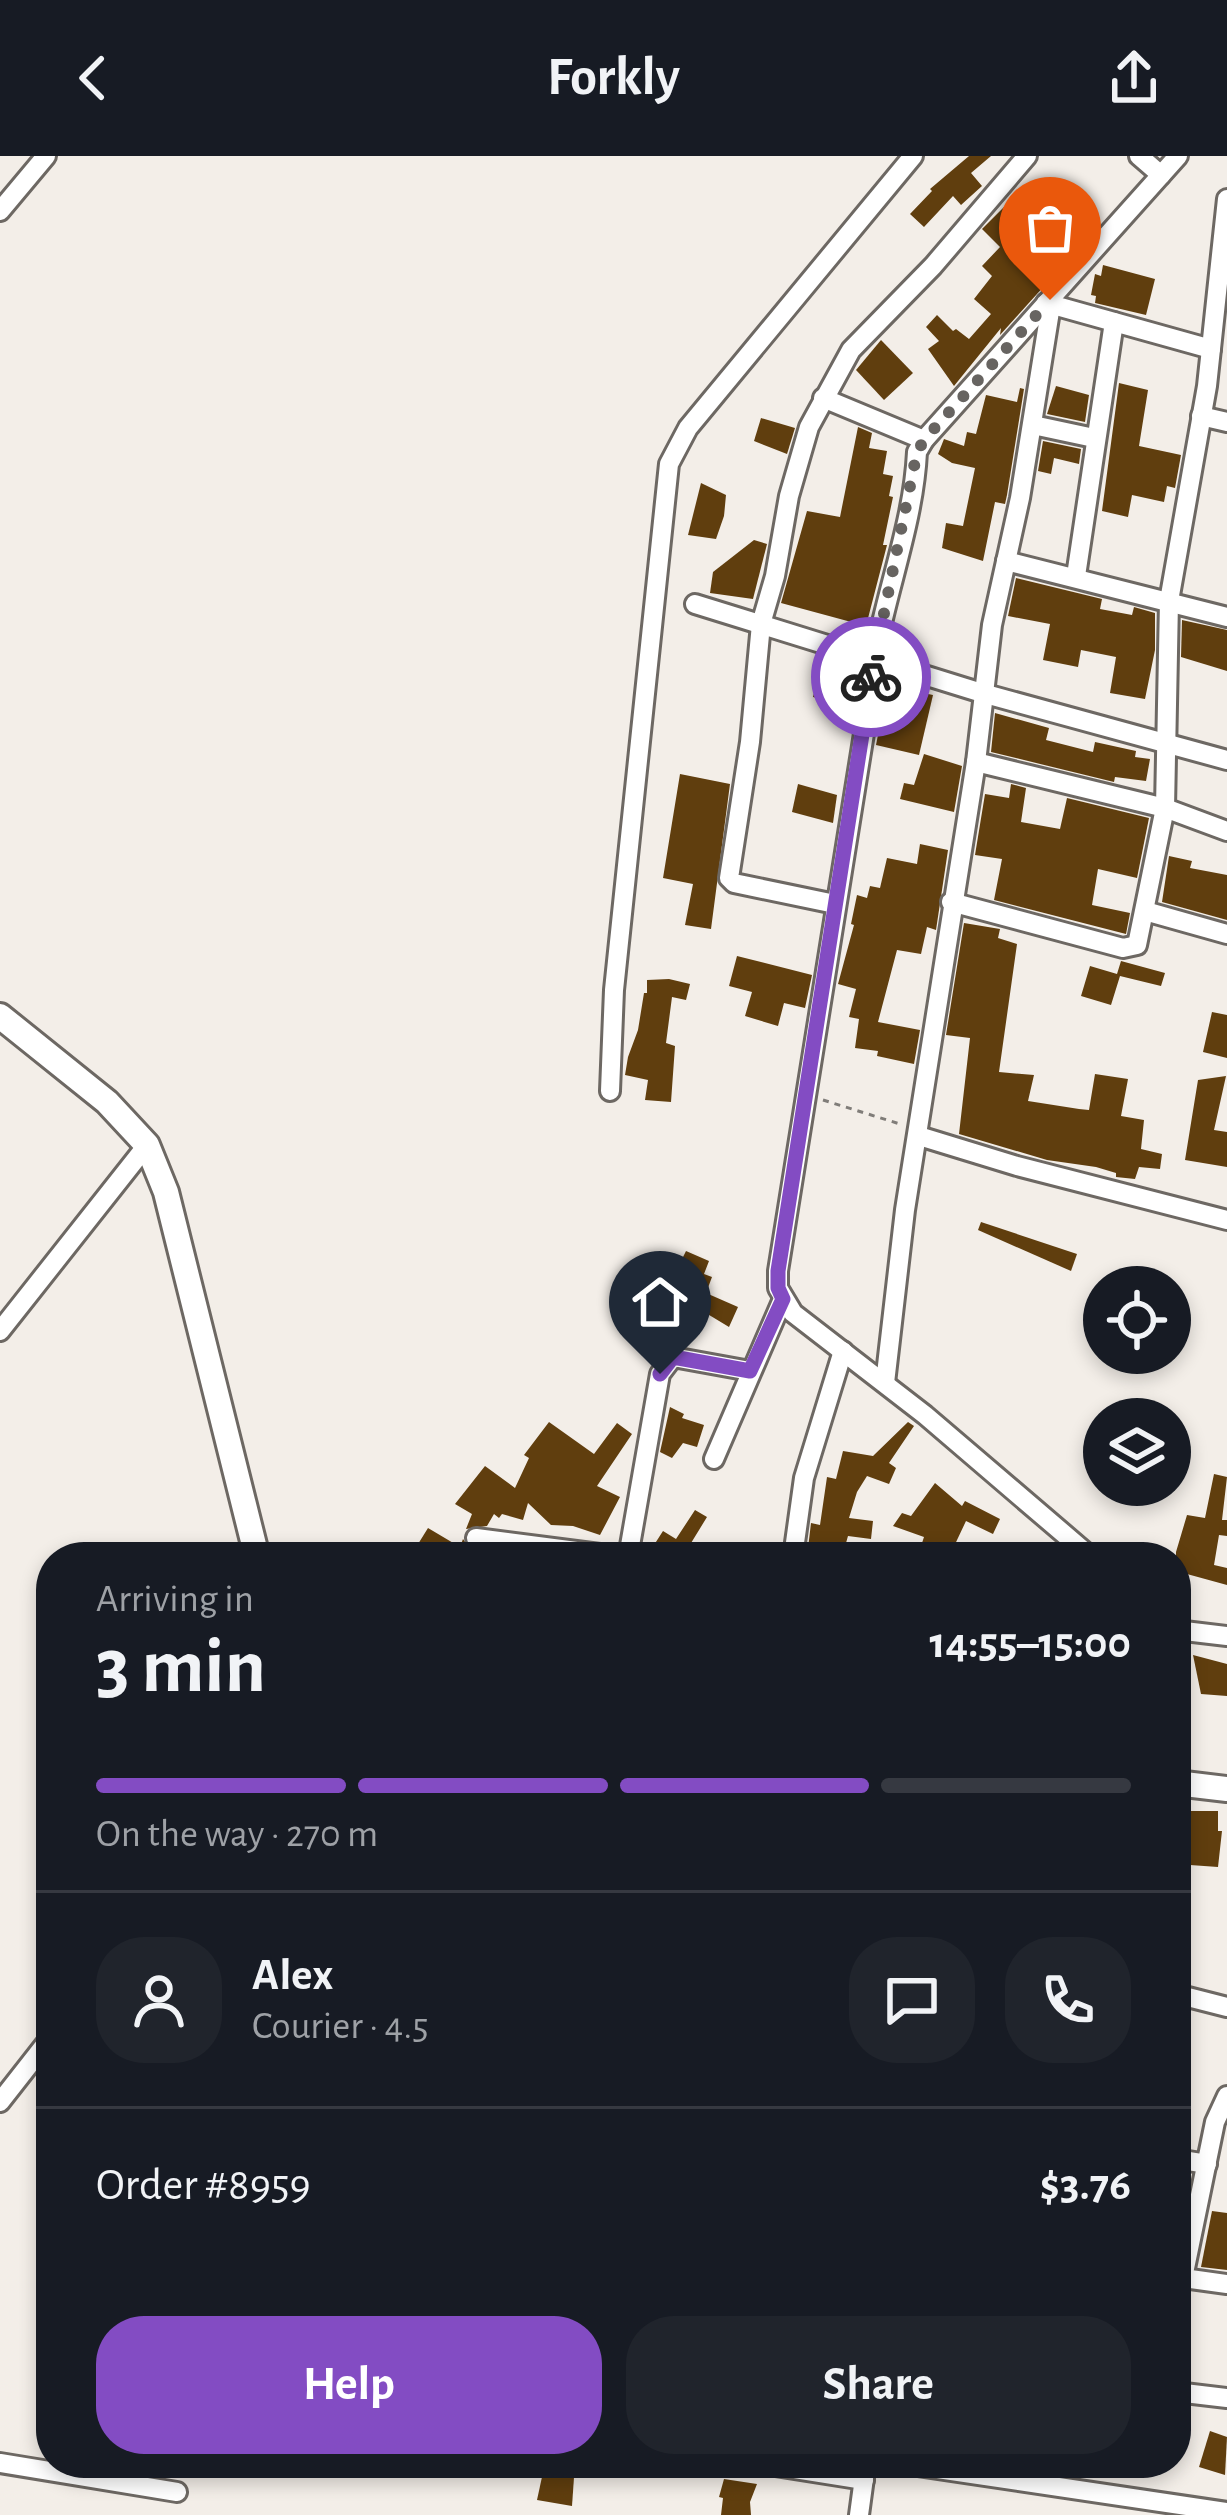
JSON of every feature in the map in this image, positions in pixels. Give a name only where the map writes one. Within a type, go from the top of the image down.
[{"type":"street","points":[[0,211],[46,156]]},
{"type":"street","points":[[610,1091],[614,990],[669,464],[688,428],[913,156]]},
{"type":"street","points":[[835,904],[734,883],[729,878],[750,742],[761,624],[789,496],[808,427],[851,350],[933,266],[1027,156]]},
{"type":"street","points":[[1138,156],[1161,175]]},
{"type":"street","points":[[1073,1542],[783,1299],[778,1271],[873,656],[902,544],[917,452],[1178,156]]},
{"type":"street","points":[[952,902],[1124,948],[1137,945],[1165,808],[1169,601],[1211,349],[1221,315],[1227,199]]},
{"type":"street","points":[[1048,304],[1211,349]]},
{"type":"street","points":[[885,1383],[905,1210],[976,762],[982,693],[1033,425],[1048,304]]},
{"type":"street","points":[[1076,576],[1114,322]]},
{"type":"street","points":[[823,398],[924,440]]},
{"type":"street","points":[[1202,416],[1227,422]]},
{"type":"street","points":[[1033,425],[1094,438]]},
{"type":"street","points":[[1006,561],[1227,617]]},
{"type":"street","points":[[695,604],[982,693],[1227,760]]},
{"type":"street","points":[[976,762],[1165,808],[1227,831]]},
{"type":"street","points":[[1145,911],[1227,934]]},
{"type":"street","points":[[0,1016],[107,1102],[147,1145],[166,1192],[253,1542]]},
{"type":"street","points":[[919,1136],[1227,1220]]},
{"type":"street","points":[[0,1331],[147,1145]]},
{"type":"street","points":[[714,1459],[783,1299]]},
{"type":"street","points":[[795,1542],[803,1478],[843,1351]]},
{"type":"street","points":[[628,1542],[666,1362],[673,1357],[750,1371]]},
{"type":"street","points":[[476,1538],[507,1542]]},
{"type":"street","points":[[1191,1632],[1227,1636]]},
{"type":"street","points":[[1191,1785],[1227,1789]]},
{"type":"street","points":[[1191,1998],[1227,2007]]},
{"type":"street","points":[[0,2102],[36,2056]]},
{"type":"street","points":[[1191,2232],[1215,2122],[1227,2096]]},
{"type":"street","points":[[1191,2161],[1207,2164]]},
{"type":"street","points":[[1191,2279],[1227,2284]]},
{"type":"street","points":[[1191,2394],[1227,2398]]},
{"type":"street","points":[[0,2463],[36,2469]]},
{"type":"street","points":[[92,2478],[177,2492]]},
{"type":"street","points":[[859,2515],[864,2478]]},
{"type":"street","points":[[998,2478],[1227,2512]]},
{"type":"path","points":[[804,1096],[907,1126],[919,1136]]},
{"type":"building","points":[[969,156],[991,156],[971,173],[982,186],[961,205],[953,196],[924,227],[910,214],[930,189]]},
{"type":"building","points":[[1038,183],[1063,203],[1046,224],[1061,240],[1042,260],[1055,274],[1000,335],[1001,328],[954,386],[928,349],[939,341],[926,327],[937,315],[969,339],[991,314],[974,299],[992,276],[982,266],[1000,247],[982,229],[1020,191],[1026,197]]},
{"type":"building","points":[[1103,265],[1155,279],[1146,315],[1095,303],[1096,296],[1091,295],[1095,274],[1101,276]]},
{"type":"building","points":[[881,340],[913,373],[884,400],[856,370]]},
{"type":"building","points":[[1119,383],[1148,390],[1139,446],[1181,455],[1175,488],[1167,486],[1164,502],[1132,495],[1128,517],[1102,511]]},
{"type":"building","points":[[1056,386],[1089,395],[1085,422],[1047,414]]},
{"type":"building","points":[[1020,388],[1024,389],[1007,495],[1005,504],[995,502],[983,561],[942,548],[946,523],[963,526],[975,468],[938,454],[944,439],[964,446],[967,432],[976,434],[986,395],[1017,402]]},
{"type":"building","points":[[761,418],[795,428],[787,454],[754,441]]},
{"type":"building","points":[[858,427],[872,433],[869,448],[887,451],[883,474],[893,476],[883,545],[887,545],[866,626],[781,603],[807,511],[840,517]]},
{"type":"building","points":[[1043,441],[1081,449],[1079,464],[1054,458],[1051,474],[1038,471]]},
{"type":"building","points":[[701,483],[726,495],[716,539],[688,535]]},
{"type":"building","points":[[754,540],[767,544],[753,599],[710,593],[713,572]]},
{"type":"building","points":[[1016,578],[1102,599],[1100,609],[1132,615],[1134,607],[1155,613],[1155,650],[1145,699],[1110,693],[1116,657],[1081,650],[1078,667],[1043,660],[1050,624],[1008,616]]},
{"type":"building","points":[[1182,620],[1227,630],[1227,671],[1181,657]]},
{"type":"building","points":[[820,668],[856,675],[850,706],[813,697]]},
{"type":"building","points":[[904,689],[933,695],[919,755],[876,745],[880,725]]},
{"type":"building","points":[[995,713],[1049,728],[1046,740],[1093,752],[1095,742],[1136,751],[1135,757],[1150,759],[1146,781],[1115,777],[1114,782],[991,752]]},
{"type":"building","points":[[924,754],[962,766],[954,812],[900,799],[904,783],[914,785]]},
{"type":"building","points":[[680,774],[730,784],[711,929],[685,925],[693,884],[663,878]]},
{"type":"building","points":[[798,784],[837,795],[833,823],[792,812]]},
{"type":"building","points":[[1011,784],[1026,788],[1021,822],[1060,829],[1067,798],[1149,818],[1137,878],[1098,869],[1092,905],[1130,913],[1126,934],[994,900],[1002,859],[975,855],[985,794],[1009,798]]},
{"type":"building","points":[[920,844],[948,850],[936,930],[927,927],[921,954],[897,950],[878,1022],[920,1030],[914,1064],[855,1048],[859,1019],[849,1017],[856,989],[838,984],[857,895],[867,898],[870,886],[880,888],[887,858],[917,864]]},
{"type":"building","points":[[1169,856],[1192,861],[1190,868],[1227,875],[1227,920],[1162,902]]},
{"type":"building","points":[[964,923],[1000,929],[998,938],[1017,944],[999,1072],[1034,1075],[1028,1101],[1089,1110],[1095,1074],[1128,1079],[1121,1116],[1144,1120],[1141,1149],[1162,1154],[1160,1169],[1139,1167],[1135,1179],[1116,1177],[1096,1167],[1047,1160],[959,1134],[970,1038],[946,1035]]},
{"type":"building","points":[[737,956],[812,975],[805,1008],[784,1003],[778,1026],[745,1016],[752,992],[729,986]]},
{"type":"building","points":[[1121,961],[1165,973],[1161,986],[1120,976],[1111,1005],[1081,996],[1090,966],[1117,974]]},
{"type":"building","points":[[647,980],[690,984],[686,1000],[672,997],[666,1043],[675,1046],[671,1102],[645,1100],[648,1080],[625,1075],[628,1057]]},
{"type":"building","points":[[1212,1012],[1227,1015],[1227,1058],[1203,1052]]},
{"type":"building","points":[[1226,1076],[1214,1130],[1227,1132],[1227,1167],[1185,1160],[1198,1080]]},
{"type":"building","points":[[981,1222],[1077,1254],[1071,1271],[978,1230]]},
{"type":"building","points":[[686,1251],[709,1261],[704,1274],[712,1277],[706,1293],[738,1307],[729,1327],[681,1298],[656,1333],[648,1328]]},
{"type":"building","points":[[670,1407],[684,1414],[682,1418],[704,1425],[697,1447],[683,1443],[672,1458],[660,1452]]},
{"type":"building","points":[[549,1422],[594,1454],[617,1423],[632,1434],[597,1486],[620,1497],[600,1535],[551,1525],[528,1503],[523,1520],[494,1514],[487,1526],[466,1529],[472,1514],[455,1504],[485,1466],[515,1488],[529,1458],[524,1455]]},
{"type":"building","points":[[908,1422],[914,1426],[889,1463],[896,1468],[889,1484],[867,1476],[857,1492],[849,1518],[873,1521],[871,1539],[848,1536],[846,1542],[809,1542],[811,1523],[820,1525],[827,1477],[836,1479],[843,1451],[873,1456]]},
{"type":"building","points":[[1214,1474],[1227,1477],[1222,1520],[1227,1520],[1227,1536],[1219,1535],[1214,1565],[1227,1568],[1227,1585],[1191,1575],[1191,1542],[1179,1542],[1187,1515],[1205,1518]]},
{"type":"building","points":[[935,1483],[962,1506],[965,1501],[1000,1519],[993,1534],[966,1521],[956,1542],[922,1542],[924,1537],[893,1526],[902,1513],[911,1516]]},
{"type":"building","points":[[695,1510],[707,1517],[692,1542],[656,1542],[663,1531],[676,1539]]},
{"type":"building","points":[[428,1528],[452,1542],[419,1542]]},
{"type":"building","points":[[1193,1655],[1227,1664],[1227,1696],[1201,1694]]},
{"type":"building","points":[[1191,1811],[1218,1811],[1218,1831],[1222,1831],[1218,1867],[1191,1865]]},
{"type":"building","points":[[1212,2211],[1227,2213],[1227,2270],[1201,2267]]},
{"type":"building","points":[[1210,2431],[1227,2437],[1225,2475],[1199,2467]]},
{"type":"building","points":[[542,2478],[574,2478],[572,2506],[537,2500]]},
{"type":"building","points":[[724,2479],[757,2484],[751,2515],[721,2515]]},
{"type":"way so far","points":[[871,677],[902,544],[917,452],[1050,300]]},
{"type":"route","points":[[660,1374],[673,1357],[750,1371],[783,1299],[778,1271],[871,677]]}]
